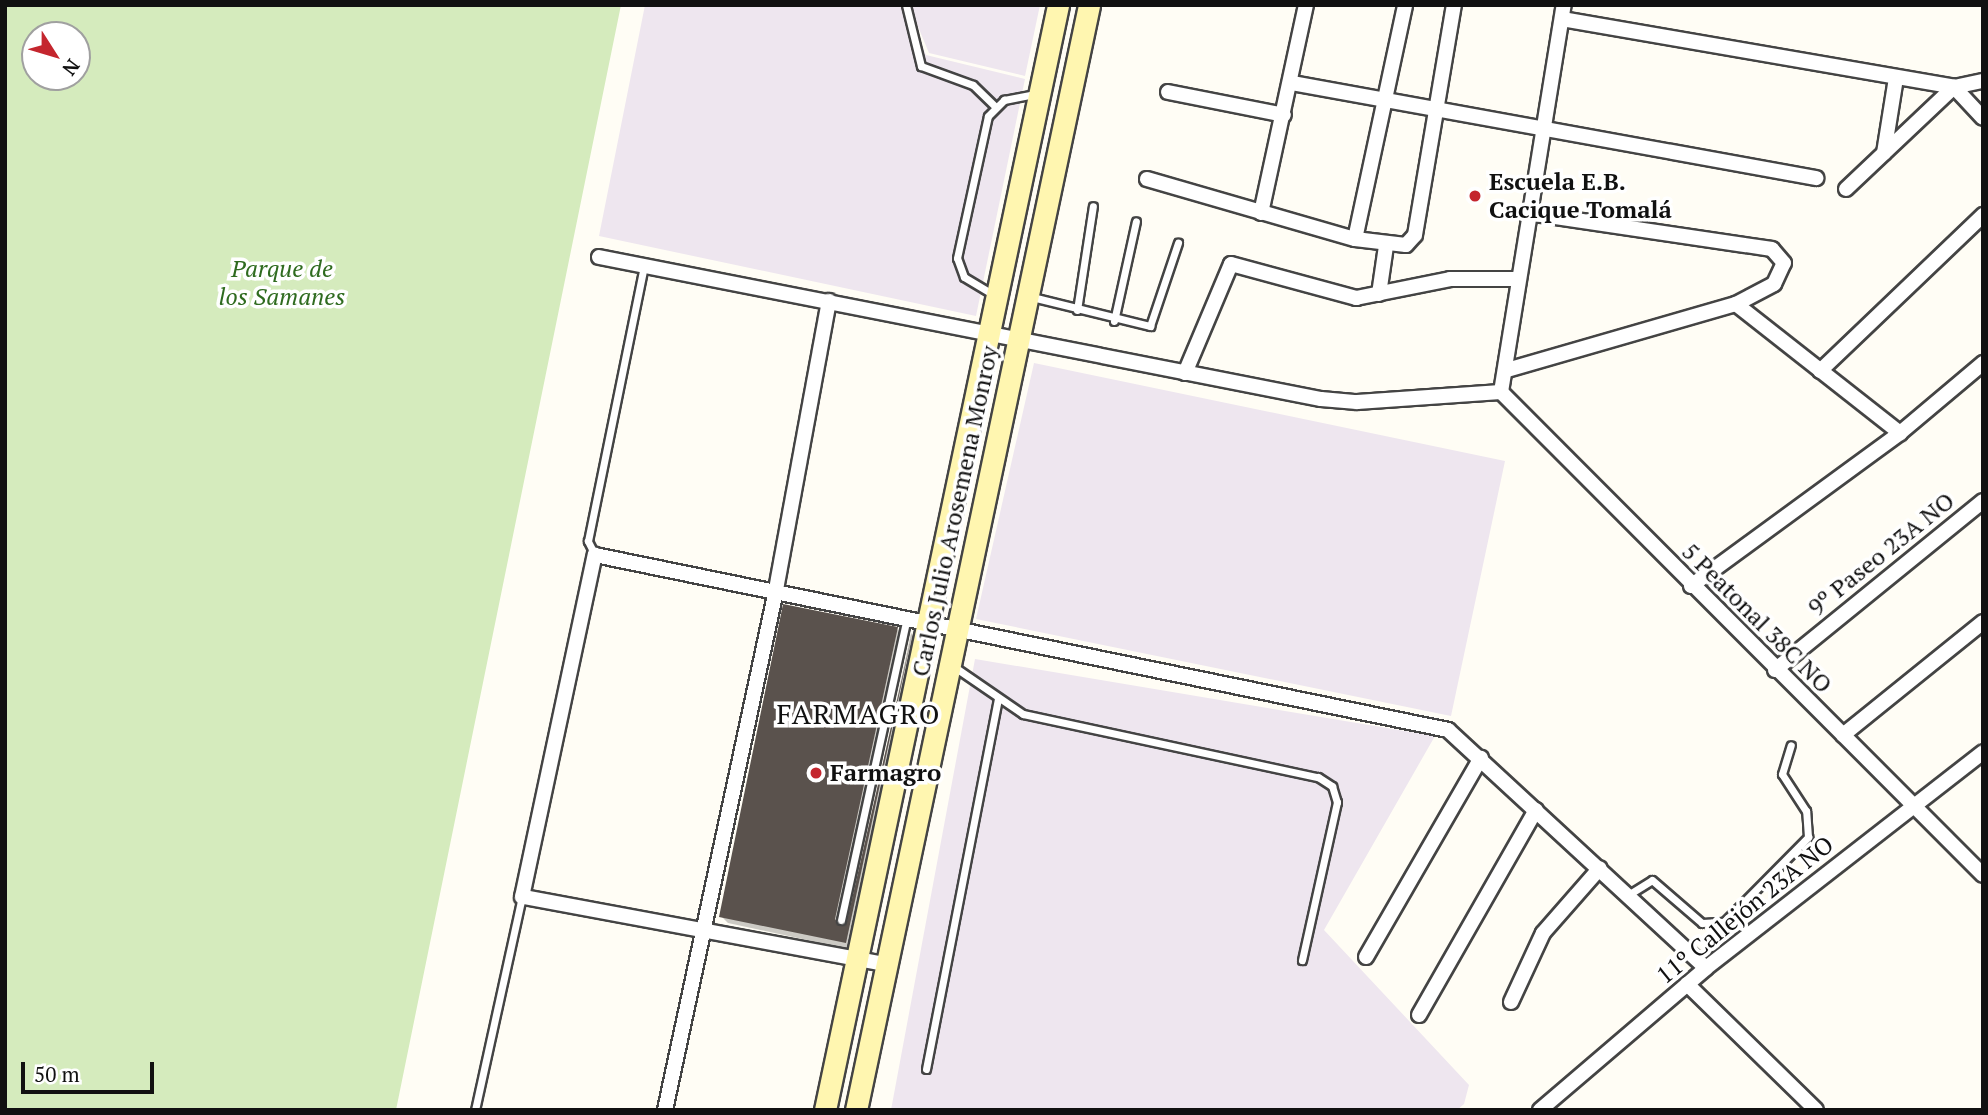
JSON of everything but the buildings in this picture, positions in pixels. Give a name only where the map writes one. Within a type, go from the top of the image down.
[{"type":"main road","name":"Carlos Julio Arosemena Monroy","points":[[825,1110],[1058,5]]},
{"type":"main road","name":"Carlos Julio Arosemena Monroy","points":[[856,1110],[1089,5]]},
{"type":"street","points":[[1261,213],[1292,83],[1306,5]]},
{"type":"street","points":[[1355,239],[1382,99],[1405,5]]},
{"type":"street","points":[[1147,179],[1355,239],[1386,246],[1406,245],[1415,235],[1454,5]]},
{"type":"street","points":[[599,257],[1185,373],[1357,402],[1501,392],[1507,370],[1516,279],[1563,12],[1896,78],[1954,87],[1983,81]]},
{"type":"street","points":[[1884,153],[1896,78]]},
{"type":"street","points":[[1292,83],[1543,124],[1816,178]]},
{"type":"street","points":[[1954,87],[1983,118]]},
{"type":"street","points":[[1846,189],[1954,87]]},
{"type":"street","points":[[1168,92],[1284,115]]},
{"type":"street","points":[[1507,370],[1736,304],[1774,284],[1782,275],[1780,255],[1527,213]]},
{"type":"street","points":[[1820,371],[1983,215]]},
{"type":"street","points":[[1379,294],[1386,246]]},
{"type":"street","points":[[1185,373],[1227,266],[1356,298],[1450,279],[1516,279]]},
{"type":"street","points":[[665,1110],[775,595],[829,301]]},
{"type":"street","points":[[1736,304],[1900,433]]},
{"type":"street","points":[[1691,586],[1900,433],[1983,363]]},
{"type":"street","name":"5 Peatonal 38C NO","points":[[1501,392],[1775,670],[1917,804],[1983,875]]},
{"type":"street","name":"9º Paseo 23A NO","points":[[1775,670],[1983,501]]},
{"type":"street","points":[[885,964],[522,897],[595,555],[775,595],[1448,730],[1706,968]]},
{"type":"street","points":[[1843,735],[1983,622]]},
{"type":"street","name":"11º Callejón 23A NO","points":[[1540,1110],[1706,968],[1983,752]]},
{"type":"street","points":[[1366,957],[1481,758]]},
{"type":"street","points":[[1419,1015],[1536,810]]},
{"type":"street","points":[[1511,1002],[1542,933],[1600,868]]},
{"type":"street","points":[[1687,984],[1816,1110]]},
{"type":"lane","points":[[906,5],[921,66],[973,85],[994,105]]},
{"type":"lane","points":[[994,105],[1040,94]]},
{"type":"lane","points":[[994,105],[957,258],[964,277],[996,296]]},
{"type":"lane","points":[[1077,310],[1093,206]]},
{"type":"lane","points":[[1114,321],[1136,221]]},
{"type":"lane","points":[[1027,295],[1142,329],[1158,319],[1178,243]]},
{"type":"lane","points":[[595,555],[587,541],[644,266]]},
{"type":"lane","points":[[841,920],[906,621]]},
{"type":"lane","points":[[949,665],[1023,714],[1318,777],[1332,786],[1337,802],[1302,960]]},
{"type":"lane","points":[[926,1069],[998,698]]},
{"type":"lane","points":[[1628,895],[1652,880],[1702,923],[1724,922],[1808,837],[1806,811],[1782,774],[1791,745]]},
{"type":"lane","points":[[475,1110],[522,897]]},
{"type":"shaded area","points":[[645,5],[906,5],[926,55],[1025,79],[976,316],[599,236]]},
{"type":"shaded area","points":[[909,5],[1040,5],[1025,76],[929,53]]},
{"type":"shaded area","points":[[1034,363],[1505,461],[1451,716],[976,619]]},
{"type":"shaded area","points":[[975,659],[1435,736],[1324,930],[1469,1085],[1464,1104],[1457,1110],[891,1110]]},
{"type":"green space","name":"Parque de los Samanes","points":[[5,5],[621,5],[396,1110],[5,1110]]},
{"type":"place","name":"Escuela E.B. Cacique Tomalá","points":[[1475,196]]},
{"type":"place","name":"Farmagro","points":[[816,773]]},
{"type":"district","name":"FARMAGRO","points":[[859,714]]}]
